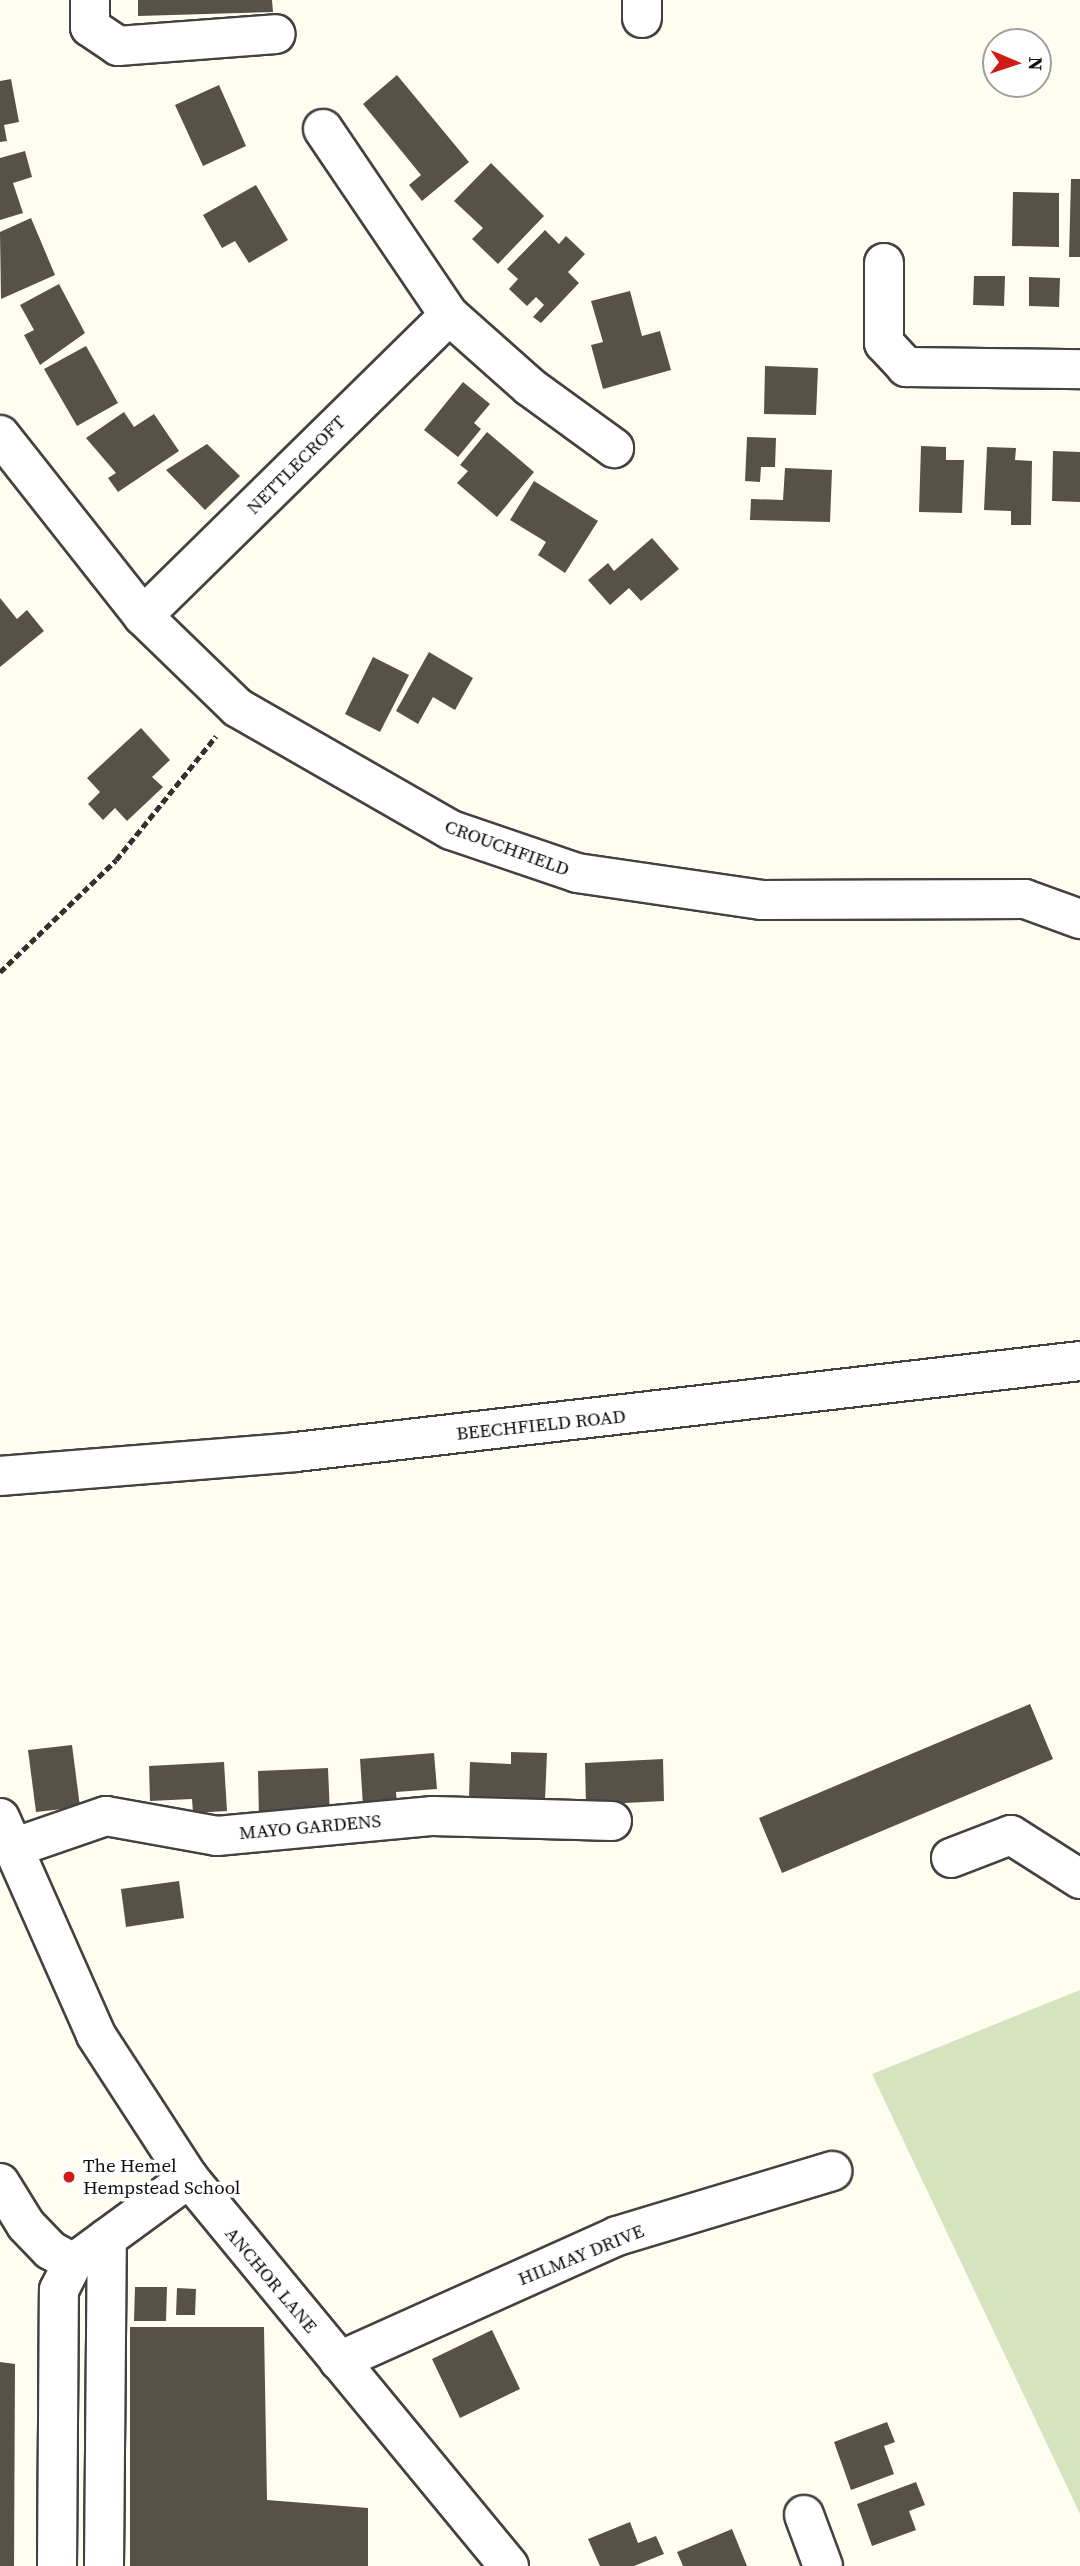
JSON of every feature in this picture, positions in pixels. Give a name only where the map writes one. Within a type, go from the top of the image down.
[{"type":"street","points":[[90,0],[90,27],[118,46],[276,34]]},
{"type":"street","points":[[323,129],[449,315],[530,387],[614,448]]},
{"type":"street","points":[[884,263],[884,343],[906,367],[1080,369]]},
{"type":"street","name":"NETTLECROFT","points":[[143,616],[449,315]]},
{"type":"street","name":"CROUCHFIELD","points":[[4,453],[143,616],[238,708],[452,830],[577,873],[761,900],[1025,899],[1080,919]]},
{"type":"street","name":"BEECHFIELD ROAD","points":[[0,1476],[296,1452],[1080,1361]]},
{"type":"street","name":"MAYO GARDENS","points":[[8,1832],[106,1816],[217,1836],[433,1816],[612,1821]]},
{"type":"street","name":"ANCHOR LANE","points":[[8,1832],[96,2035],[189,2178],[509,2566]]},
{"type":"street","points":[[951,1858],[1011,1835],[1080,1880]]},
{"type":"street","name":"HILMAY DRIVE","points":[[339,2361],[617,2236],[832,2171]]},
{"type":"street","points":[[58,2566],[59,2290],[73,2263],[189,2178]]},
{"type":"street","points":[[0,2183],[50,2250],[73,2263]]},
{"type":"street","points":[[104,2566],[107,2238]]},
{"type":"street","points":[[804,2515],[823,2566]]},
{"type":"path","points":[[0,972],[116,860],[238,708]]},
{"type":"green space","points":[[1080,1990],[1080,2514],[872,2074]]},
{"type":"building","points":[[138,0],[272,0],[273,12],[138,16]]},
{"type":"building","points":[[397,75],[469,162],[422,201],[409,185],[421,175],[363,104]]},
{"type":"building","points":[[11,79],[19,122],[4,125],[7,141],[0,142],[0,81]]},
{"type":"building","points":[[219,85],[246,146],[203,166],[175,105]]},
{"type":"building","points":[[25,151],[32,177],[13,183],[23,213],[0,220],[0,158]]},
{"type":"building","points":[[491,163],[544,216],[498,264],[472,239],[483,228],[454,201]]},
{"type":"building","points":[[1071,179],[1080,179],[1080,257],[1069,257]]},
{"type":"building","points":[[256,185],[288,240],[249,263],[235,241],[222,248],[203,215]]},
{"type":"building","points":[[1013,192],[1059,193],[1059,247],[1012,246]]},
{"type":"building","points":[[31,218],[55,275],[1,299],[0,232]]},
{"type":"building","points":[[545,230],[559,244],[566,236],[585,254],[568,272],[579,283],[541,323],[533,317],[544,305],[536,297],[527,306],[509,289],[518,279],[507,269]]},
{"type":"building","points":[[974,276],[1005,276],[1004,306],[973,305]]},
{"type":"building","points":[[1029,277],[1060,278],[1059,307],[1029,306]]},
{"type":"building","points":[[59,284],[85,333],[40,365],[24,335],[34,330],[20,305]]},
{"type":"building","points":[[630,291],[642,336],[660,331],[671,370],[603,389],[591,345],[603,342],[591,301]]},
{"type":"building","points":[[86,346],[118,403],[77,426],[44,369]]},
{"type":"building","points":[[765,366],[818,368],[816,415],[764,414]]},
{"type":"building","points":[[463,382],[490,404],[474,423],[481,429],[458,457],[424,430]]},
{"type":"building","points":[[124,412],[134,427],[154,414],[179,451],[118,492],[108,478],[116,473],[86,438]]},
{"type":"building","points":[[487,432],[534,472],[497,517],[457,483],[468,471],[460,465]]},
{"type":"building","points":[[747,437],[776,438],[775,467],[761,467],[760,482],[745,481]]},
{"type":"building","points":[[207,444],[240,476],[205,510],[166,470]]},
{"type":"building","points":[[921,446],[946,447],[946,460],[964,460],[962,513],[919,512]]},
{"type":"building","points":[[987,447],[1016,448],[1015,460],[1032,461],[1031,525],[1011,525],[1011,511],[984,510]]},
{"type":"building","points":[[1053,451],[1080,452],[1080,502],[1052,501]]},
{"type":"building","points":[[785,468],[832,470],[830,522],[750,520],[751,499],[783,500]]},
{"type":"building","points":[[534,481],[598,521],[565,573],[538,555],[546,542],[510,520]]},
{"type":"building","points":[[652,538],[679,569],[641,601],[629,588],[610,605],[588,580],[608,563],[614,571]]},
{"type":"building","points":[[0,598],[17,619],[27,610],[44,631],[0,667]]},
{"type":"building","points":[[429,652],[473,678],[455,710],[433,697],[418,724],[396,711]]},
{"type":"building","points":[[373,657],[409,675],[380,732],[345,714]]},
{"type":"building","points":[[141,728],[170,760],[152,777],[163,787],[127,821],[115,808],[103,820],[88,804],[100,792],[87,778]]},
{"type":"building","points":[[1030,1704],[1053,1759],[782,1873],[759,1818]]},
{"type":"building","points":[[72,1745],[80,1807],[36,1812],[28,1750]]},
{"type":"building","points":[[511,1752],[547,1753],[545,1801],[469,1799],[470,1762],[511,1764]]},
{"type":"building","points":[[434,1753],[437,1789],[396,1792],[397,1803],[363,1806],[360,1759]]},
{"type":"building","points":[[663,1759],[664,1801],[586,1805],[585,1763]]},
{"type":"building","points":[[224,1762],[227,1811],[193,1813],[192,1799],[150,1801],[149,1766]]},
{"type":"building","points":[[328,1768],[330,1816],[259,1819],[258,1771]]},
{"type":"building","points":[[179,1881],[184,1918],[126,1927],[121,1889]]},
{"type":"building","points":[[135,2287],[167,2287],[166,2321],[134,2321]]},
{"type":"building","points":[[177,2288],[196,2289],[195,2315],[176,2315]]},
{"type":"building","points":[[130,2327],[264,2327],[267,2500],[368,2508],[368,2566],[130,2566]]},
{"type":"building","points":[[492,2330],[520,2389],[460,2418],[432,2359]]},
{"type":"building","points":[[0,2362],[15,2364],[14,2566],[0,2566]]},
{"type":"building","points":[[887,2422],[895,2442],[884,2446],[894,2474],[851,2490],[834,2442]]},
{"type":"building","points":[[916,2482],[925,2505],[909,2511],[916,2530],[872,2546],[857,2504]]},
{"type":"building","points":[[630,2522],[638,2543],[656,2536],[664,2554],[634,2566],[600,2566],[588,2539]]},
{"type":"building","points":[[732,2529],[747,2566],[683,2566],[677,2552]]},
{"type":"place","name":"The Hemel Hempstead School","points":[[69,2177]]}]
